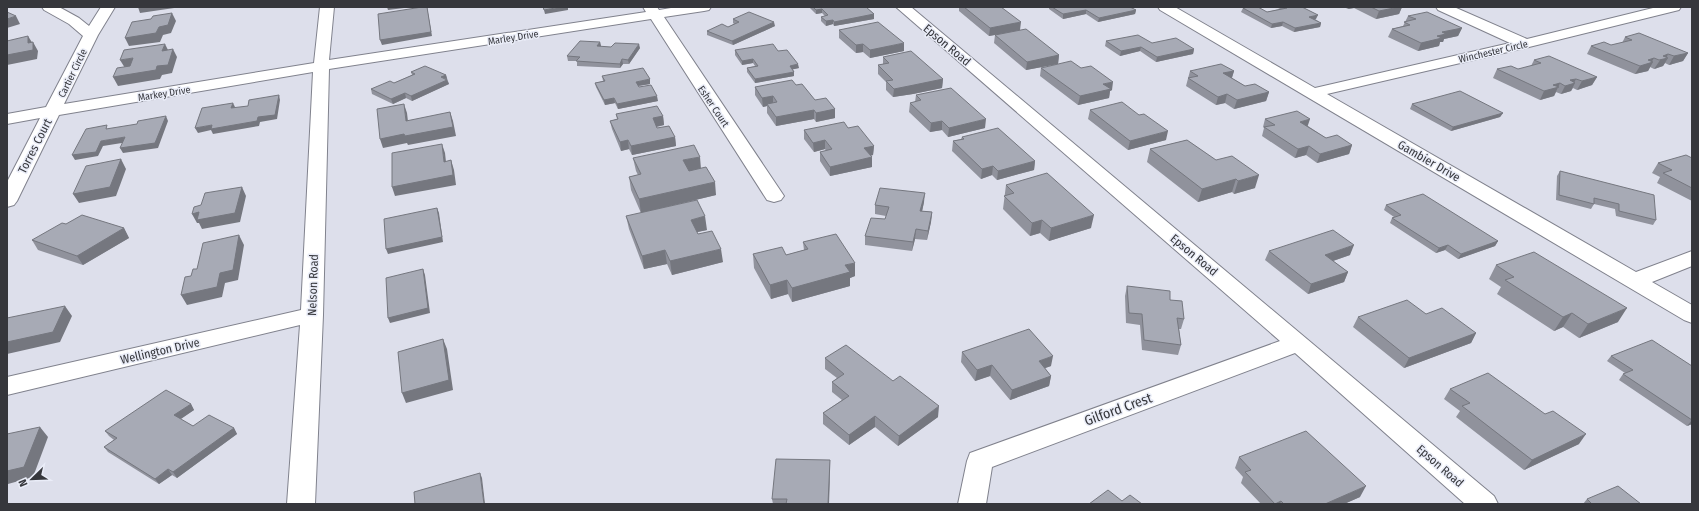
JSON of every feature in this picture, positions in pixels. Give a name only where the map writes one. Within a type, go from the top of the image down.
[{"type":"street","name":"Cartier Circle","points":[[49,7],[74,21],[91,35]]},
{"type":"street","name":"Cartier Circle","points":[[53,111],[91,35],[108,7]]},
{"type":"street","name":"Nelson Road","points":[[301,504],[312,315],[321,66],[326,7]]},
{"type":"street","name":"Marley Drive","points":[[321,66],[652,11],[704,7]]},
{"type":"street","name":"Epson Road","points":[[903,7],[1298,342],[1484,504]]},
{"type":"street","name":"Gambier Drive","points":[[1165,7],[1692,315]]},
{"type":"street","points":[[1443,7],[1525,44]]},
{"type":"street","name":"Winchester Circle","points":[[1312,92],[1525,44],[1674,7]]},
{"type":"street","name":"Esher Court","points":[[652,11],[774,196]]},
{"type":"street","name":"Markey Drive","points":[[7,119],[321,66]]},
{"type":"street","name":"Torres Court","points":[[7,201],[53,111]]},
{"type":"street","points":[[1634,281],[1692,258]]},
{"type":"street","name":"Wellington Drive","points":[[7,386],[312,315]]},
{"type":"street","name":"Gilford Crest","points":[[972,504],[980,461],[1298,342]]},
{"type":"building","points":[[427,7],[431,32],[380,40],[378,14]]},
{"type":"building","points":[[543,7],[561,7],[544,10]]},
{"type":"building","points":[[813,7],[866,7],[874,14],[834,22],[833,20],[826,21],[821,17],[828,15],[822,9],[816,10]]},
{"type":"building","points":[[964,7],[1001,7],[1021,22],[990,28]]},
{"type":"building","points":[[1052,7],[1130,7],[1136,10],[1099,18],[1086,10],[1063,14]]},
{"type":"building","points":[[1258,7],[1267,12],[1287,8],[1285,7],[1302,7],[1318,15],[1309,17],[1321,23],[1295,28],[1283,22],[1272,24],[1243,8]]},
{"type":"building","points":[[1371,7],[1399,7],[1379,11]]},
{"type":"building","points":[[7,12],[16,16],[7,19]]},
{"type":"building","points":[[749,12],[774,22],[732,41],[707,31],[722,24],[728,27],[739,22],[733,19]]},
{"type":"building","points":[[1427,12],[1462,28],[1442,32],[1446,34],[1437,36],[1442,38],[1421,43],[1392,29],[1410,25],[1404,22],[1416,19],[1408,16]]},
{"type":"building","points":[[172,13],[168,25],[159,27],[156,33],[125,38],[132,22],[151,19],[153,16]]},
{"type":"building","points":[[878,22],[904,43],[870,50],[863,44],[856,45],[839,30]]},
{"type":"building","points":[[1026,29],[1059,55],[1027,62],[995,35]]},
{"type":"building","points":[[1639,33],[1688,53],[1674,56],[1668,54],[1663,56],[1668,58],[1659,60],[1654,58],[1648,60],[1653,62],[1640,66],[1591,46],[1604,42],[1611,45],[1632,40],[1625,37]]},
{"type":"building","points":[[1138,35],[1152,43],[1176,38],[1194,49],[1157,57],[1141,47],[1121,51],[1106,41]]},
{"type":"building","points":[[28,36],[28,43],[33,42],[33,50],[7,55],[7,41]]},
{"type":"building","points":[[580,41],[600,42],[597,46],[611,47],[615,43],[639,44],[628,60],[622,59],[620,64],[576,61],[580,57],[567,56]]},
{"type":"building","points":[[165,44],[162,51],[173,49],[168,65],[157,66],[156,70],[113,77],[117,68],[130,66],[133,58],[120,60],[124,50]]},
{"type":"building","points":[[773,44],[778,51],[787,50],[798,64],[790,66],[794,72],[755,79],[747,68],[758,66],[753,59],[742,61],[735,50]]},
{"type":"building","points":[[911,51],[943,79],[894,89],[886,81],[893,80],[878,65],[889,63],[883,57]]},
{"type":"building","points":[[1549,56],[1597,77],[1582,81],[1576,79],[1570,80],[1575,83],[1565,86],[1560,83],[1553,85],[1559,87],[1544,91],[1497,69],[1511,66],[1518,69],[1541,63],[1534,60]]},
{"type":"building","points":[[1071,61],[1081,68],[1091,66],[1113,82],[1103,84],[1111,89],[1080,96],[1041,68]]},
{"type":"building","points":[[1221,64],[1234,71],[1223,73],[1245,86],[1255,84],[1269,92],[1237,100],[1227,94],[1218,97],[1188,78],[1198,76],[1190,71]]},
{"type":"building","points":[[425,66],[446,75],[441,77],[447,80],[411,96],[405,93],[391,99],[371,89],[390,81],[394,83],[415,74],[411,72]]},
{"type":"building","points":[[643,68],[650,79],[636,82],[639,87],[651,85],[657,96],[617,104],[614,98],[604,100],[595,83],[605,81],[602,76]]},
{"type":"building","points":[[792,80],[796,85],[802,84],[815,100],[826,98],[835,109],[816,113],[814,110],[776,117],[767,104],[777,102],[773,96],[762,98],[755,87]]},
{"type":"building","points":[[951,88],[986,119],[949,128],[942,121],[931,123],[910,103],[921,100],[916,95]]},
{"type":"building","points":[[1460,91],[1503,113],[1453,127],[1412,104]]},
{"type":"building","points":[[279,95],[275,115],[258,117],[257,121],[211,129],[212,125],[195,128],[202,108],[233,103],[231,108],[248,106],[249,100]]},
{"type":"building","points":[[1122,102],[1139,115],[1144,114],[1168,131],[1130,141],[1090,110]]},
{"type":"building","points":[[404,104],[406,121],[450,112],[453,127],[380,139],[377,109]]},
{"type":"building","points":[[657,106],[663,116],[653,118],[657,128],[669,126],[675,137],[631,146],[628,140],[620,142],[610,121],[618,119],[616,114]]},
{"type":"building","points":[[1297,111],[1310,119],[1300,122],[1326,138],[1337,135],[1352,145],[1320,154],[1309,146],[1298,149],[1264,127],[1275,125],[1265,119]]},
{"type":"building","points":[[166,116],[155,143],[120,148],[125,137],[101,141],[96,152],[72,155],[86,129],[107,125],[106,129],[137,124],[138,121]]},
{"type":"building","points":[[844,122],[848,128],[858,126],[874,146],[864,148],[872,157],[830,167],[820,152],[832,149],[825,140],[813,143],[804,130]]},
{"type":"building","points":[[998,128],[1035,161],[998,171],[993,166],[982,169],[953,141],[964,139],[962,137]]},
{"type":"building","points":[[1187,140],[1216,160],[1232,156],[1259,175],[1238,181],[1236,179],[1202,189],[1150,149]]},
{"type":"building","points":[[442,144],[444,162],[451,160],[453,175],[392,187],[392,153]]},
{"type":"building","points":[[694,145],[700,157],[683,160],[689,171],[706,167],[715,182],[639,199],[629,177],[641,174],[633,158]]},
{"type":"building","points":[[1686,155],[1692,158],[1692,188],[1663,173],[1672,170],[1658,163]]},
{"type":"building","points":[[121,159],[110,187],[73,194],[86,166]]},
{"type":"building","points":[[1560,171],[1654,195],[1656,220],[1619,211],[1619,204],[1594,198],[1594,204],[1559,195]]},
{"type":"building","points":[[1047,173],[1094,215],[1051,228],[1042,220],[1032,223],[1004,196],[1014,193],[1006,185]]},
{"type":"building","points":[[242,187],[235,213],[197,220],[199,212],[192,214],[194,207],[201,205],[205,193]]},
{"type":"building","points":[[880,188],[925,193],[920,211],[932,212],[928,231],[916,229],[913,242],[865,236],[871,218],[885,219],[889,207],[875,205]]},
{"type":"building","points":[[1423,194],[1498,241],[1461,254],[1448,245],[1439,248],[1392,218],[1401,215],[1386,205]]},
{"type":"building","points":[[697,200],[705,216],[691,220],[698,234],[712,231],[721,249],[670,261],[665,250],[642,256],[626,216]]},
{"type":"building","points":[[437,208],[442,237],[386,249],[384,219]]},
{"type":"building","points":[[82,215],[124,228],[77,256],[32,240],[62,223],[66,224]]},
{"type":"building","points":[[1333,230],[1354,245],[1325,255],[1348,272],[1311,284],[1269,251]]},
{"type":"building","points":[[836,234],[855,263],[845,265],[850,272],[792,288],[787,280],[770,285],[753,254],[782,247],[786,255],[808,249],[803,242]]},
{"type":"building","points":[[239,235],[233,270],[220,273],[217,287],[181,295],[185,277],[191,276],[193,269],[197,269],[203,243]]},
{"type":"building","points":[[1534,252],[1627,308],[1588,324],[1572,313],[1563,317],[1505,280],[1514,277],[1496,265]]},
{"type":"building","points":[[423,269],[428,308],[388,318],[386,278]]},
{"type":"building","points":[[1127,286],[1170,291],[1170,300],[1182,301],[1184,319],[1177,318],[1181,345],[1144,340],[1142,314],[1129,313]]},
{"type":"building","points":[[1407,300],[1426,314],[1442,308],[1476,333],[1409,358],[1358,317]]},
{"type":"building","points":[[65,306],[53,332],[7,342],[7,318]]},
{"type":"building","points":[[1029,329],[1053,356],[1039,361],[1051,376],[1012,390],[992,365],[977,370],[962,352]]},
{"type":"building","points":[[443,339],[449,380],[402,393],[398,352]]},
{"type":"building","points":[[1652,340],[1692,366],[1692,420],[1623,374],[1633,370],[1611,356]]},
{"type":"building","points":[[846,345],[893,381],[900,376],[939,406],[899,436],[875,416],[849,435],[823,413],[849,396],[832,382],[844,374],[825,358]]},
{"type":"building","points":[[1488,373],[1545,414],[1553,411],[1586,434],[1532,460],[1462,406],[1470,403],[1450,389]]},
{"type":"building","points":[[166,390],[191,404],[174,415],[193,426],[209,415],[234,428],[173,472],[168,469],[155,479],[104,447],[117,438],[105,431]]},
{"type":"building","points":[[40,427],[24,467],[7,471],[7,434]]},
{"type":"building","points":[[1306,431],[1366,486],[1325,504],[1284,504],[1281,501],[1275,504],[1245,472],[1251,470],[1239,457]]},
{"type":"building","points":[[776,459],[830,460],[828,504],[786,504],[787,499],[772,499]]},
{"type":"building","points":[[480,473],[484,504],[415,504],[414,492]]},
{"type":"building","points":[[1618,486],[1641,504],[1592,504],[1587,499]]},
{"type":"building","points":[[1108,490],[1122,501],[1130,495],[1142,504],[1089,504]]}]
